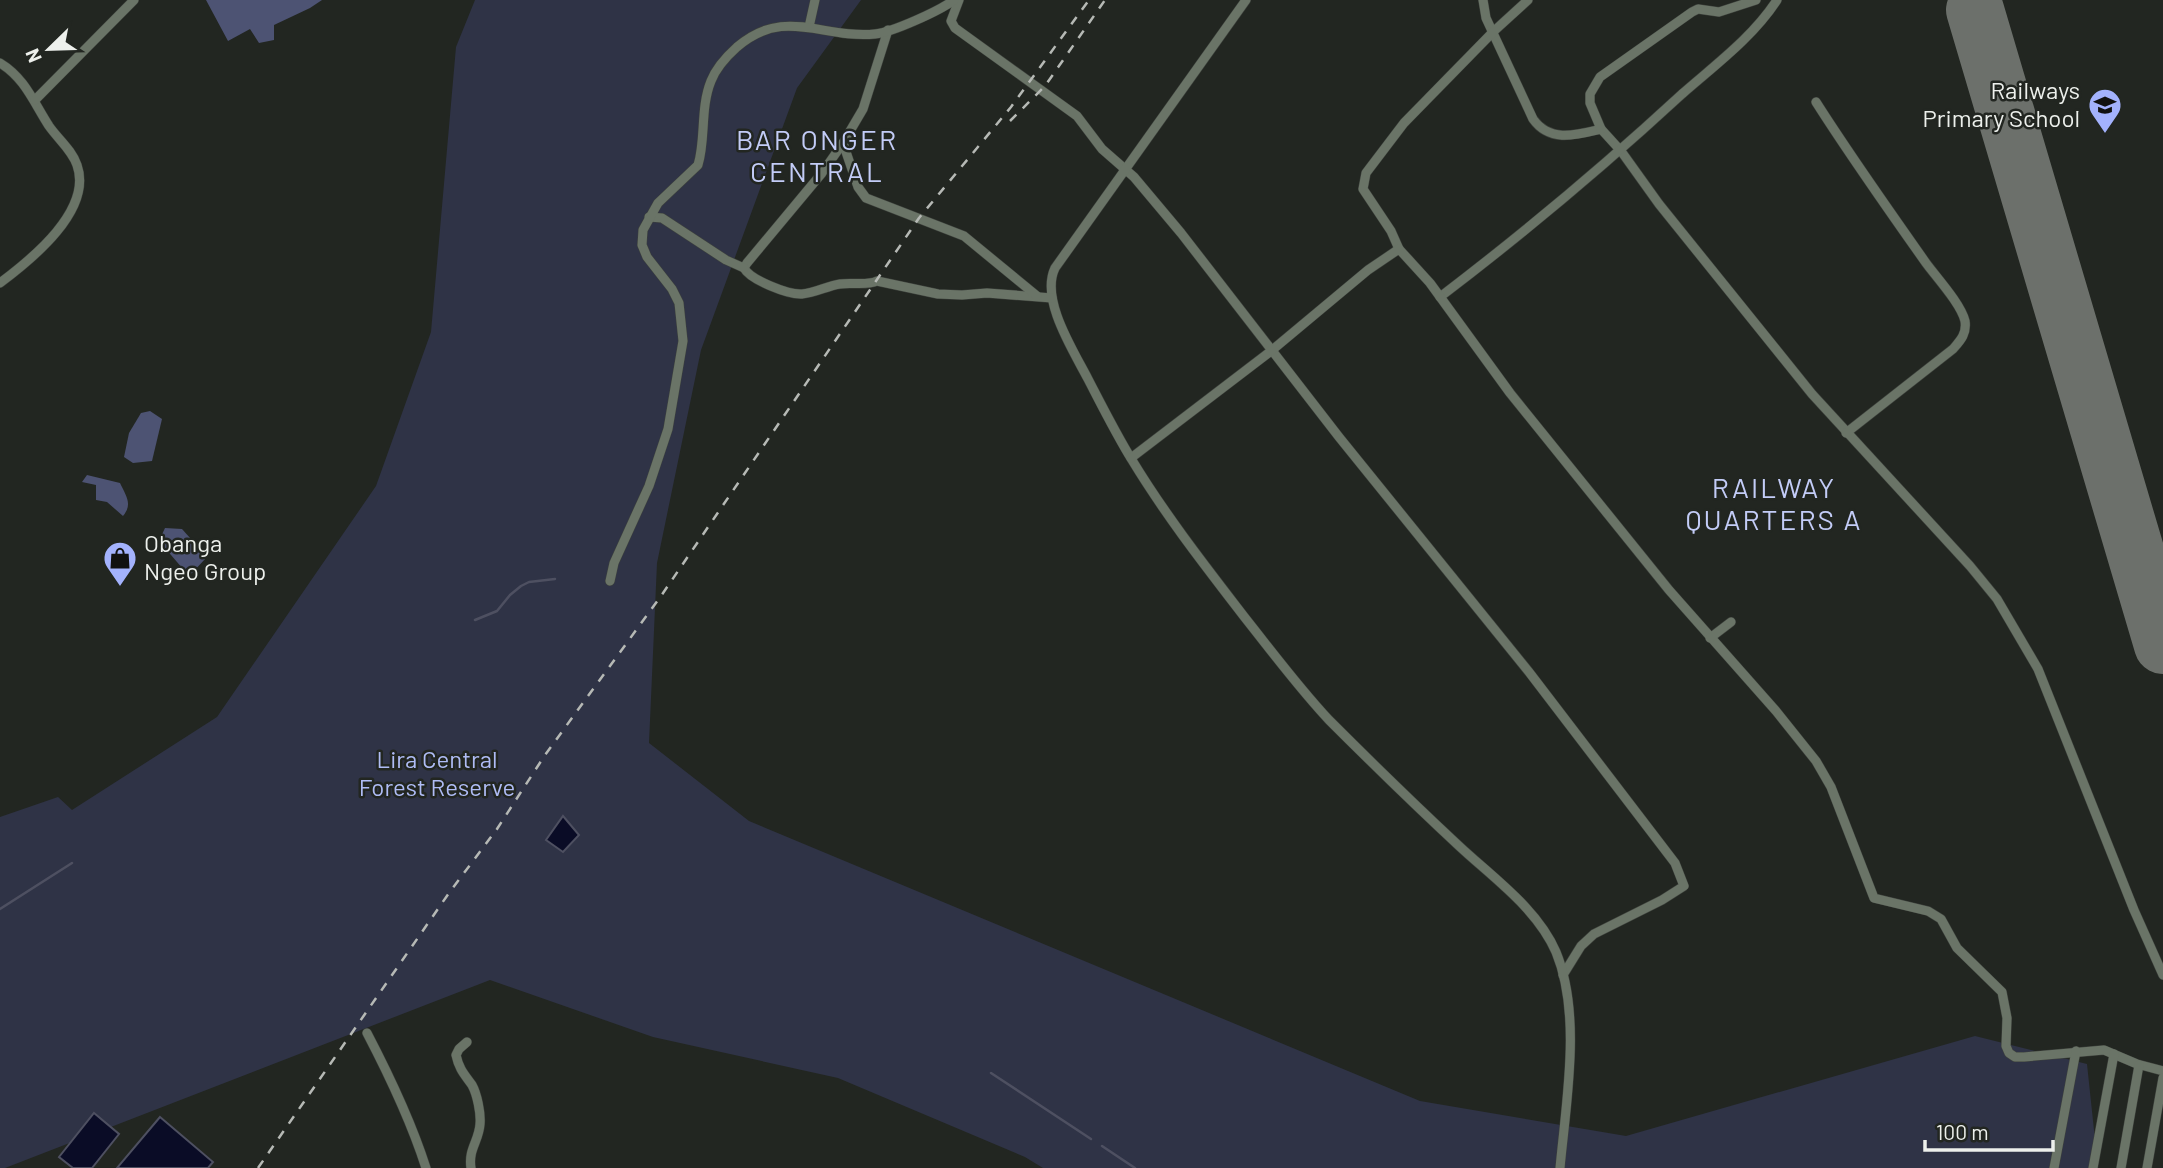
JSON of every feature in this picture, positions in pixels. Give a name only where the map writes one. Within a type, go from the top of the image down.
[{"type":"street","points":[[35,100],[134,0]]},
{"type":"street","points":[[809,27],[816,0]]},
{"type":"street","points":[[610,581],[614,563],[657,465],[668,429],[683,341],[679,303],[647,257],[642,245],[643,230],[658,203],[698,165],[704,106],[711,80],[726,57],[746,40],[773,27],[790,24],[845,34],[877,34],[954,0]]},
{"type":"street","points":[[959,0],[951,21],[955,28],[1077,116],[1102,149],[1125,169],[1181,233],[1271,351],[1529,672],[1680,871],[1684,886],[1594,934],[1581,946],[1563,975]]},
{"type":"street","points":[[1246,0],[1055,268],[1051,276],[1052,298],[1082,367],[1130,458],[1195,552],[1311,699],[1367,757],[1521,903],[1551,943],[1563,975],[1570,1031],[1560,1168]]},
{"type":"street","points":[[1483,0],[1486,18],[1539,127],[1549,133],[1563,136],[1601,129]]},
{"type":"street","points":[[1528,0],[1404,123],[1366,173],[1363,189],[1391,231],[1399,249],[1440,297],[1510,393],[1710,638],[1776,711],[1823,771],[1874,898],[1933,913],[1941,919],[1957,948],[2002,992],[2007,1017],[2006,1045],[2009,1053],[2015,1057],[2024,1057],[2104,1050],[2139,1065],[2163,1071]]},
{"type":"street","points":[[1756,0],[1719,12],[1698,9],[1692,12],[1600,77],[1590,94],[1590,103],[1601,129],[1812,394],[1997,599],[2038,669],[2134,910],[2163,975]]},
{"type":"street","points":[[1440,297],[1522,234],[1621,151],[1757,26],[1777,0]]},
{"type":"street","points":[[744,268],[822,173],[843,143],[863,108],[888,30]]},
{"type":"street","points":[[0,283],[55,233],[74,209],[80,189],[77,163],[15,74],[2,68]]},
{"type":"street","points":[[1816,102],[1861,172],[1949,295],[1963,316],[1965,324],[1962,339],[1952,349],[1846,433]]},
{"type":"street","points":[[843,143],[858,187],[866,198],[964,236],[1037,296]]},
{"type":"street","points":[[658,203],[662,218]]},
{"type":"street","points":[[649,217],[662,218],[726,260],[744,268],[751,277],[799,294],[838,284],[871,284],[877,281],[938,294],[986,293],[1052,298]]},
{"type":"street","points":[[1130,458],[1271,351],[1368,270],[1399,249]]},
{"type":"street","points":[[1710,638],[1731,622]]},
{"type":"street","points":[[367,1033],[396,1088],[426,1168]]},
{"type":"street","points":[[467,1042],[456,1055],[462,1074],[473,1087],[479,1114],[480,1125],[470,1152],[471,1168]]},
{"type":"street","points":[[2054,1168],[2077,1051]]},
{"type":"street","points":[[2093,1168],[2115,1054]]},
{"type":"street","points":[[2121,1168],[2139,1065]]},
{"type":"street","points":[[2147,1168],[2163,1078]]},
{"type":"green space","name":"Lira Central Forest Reserve","points":[[475,0],[861,0],[797,88],[701,350],[657,563],[649,743],[749,821],[1420,1101],[1626,1136],[1975,1036],[2087,1064],[2098,1168],[1043,1168],[1025,1157],[838,1078],[653,1037],[490,980],[0,1168],[0,817],[58,797],[72,810],[217,717],[376,486],[431,332],[456,47]]},
{"type":"shaded area","points":[[206,0],[322,0],[274,25],[274,40],[259,43],[250,29],[228,41]]},
{"type":"shaded area","points":[[150,411],[162,419],[152,461],[133,463],[124,457],[129,433],[141,413]]},
{"type":"shaded area","points":[[87,475],[120,483],[128,504],[123,516],[107,502],[96,500],[96,485],[82,482]]},
{"type":"shaded area","points":[[165,528],[182,529],[207,557],[189,576],[159,541]]},
{"type":"shaded area","points":[[563,816],[579,835],[563,852],[546,840]]},
{"type":"shaded area","points":[[94,1113],[119,1134],[92,1168],[73,1168],[59,1157]]},
{"type":"shaded area","points":[[160,1117],[213,1162],[208,1168],[117,1168]]},
{"type":"waterway","points":[[475,620],[497,611],[521,586],[529,582],[555,579]]},
{"type":"waterway","points":[[0,909],[72,863]]},
{"type":"waterway","points":[[991,1073],[1091,1139]]},
{"type":"waterway","points":[[1102,1146],[1135,1168]]},
{"type":"taxiway","points":[[2143,577],[2163,571]]},
{"type":"runway","points":[[1975,10],[2163,645]]},
{"type":"railway","points":[[258,1168],[449,893],[497,829],[545,755],[661,596],[919,218],[1011,107],[1089,0]]},
{"type":"railway","points":[[1010,121],[1045,86],[1105,0]]},
{"type":"place","name":"Railways Primary School","points":[[2105,135]]},
{"type":"place","name":"Obanga Ngeo Group","points":[[120,588]]},
{"type":"district","name":"BAR ONGER CENTRAL","points":[[817,156]]},
{"type":"district","name":"RAILWAY QUARTERS A","points":[[1774,504]]}]
